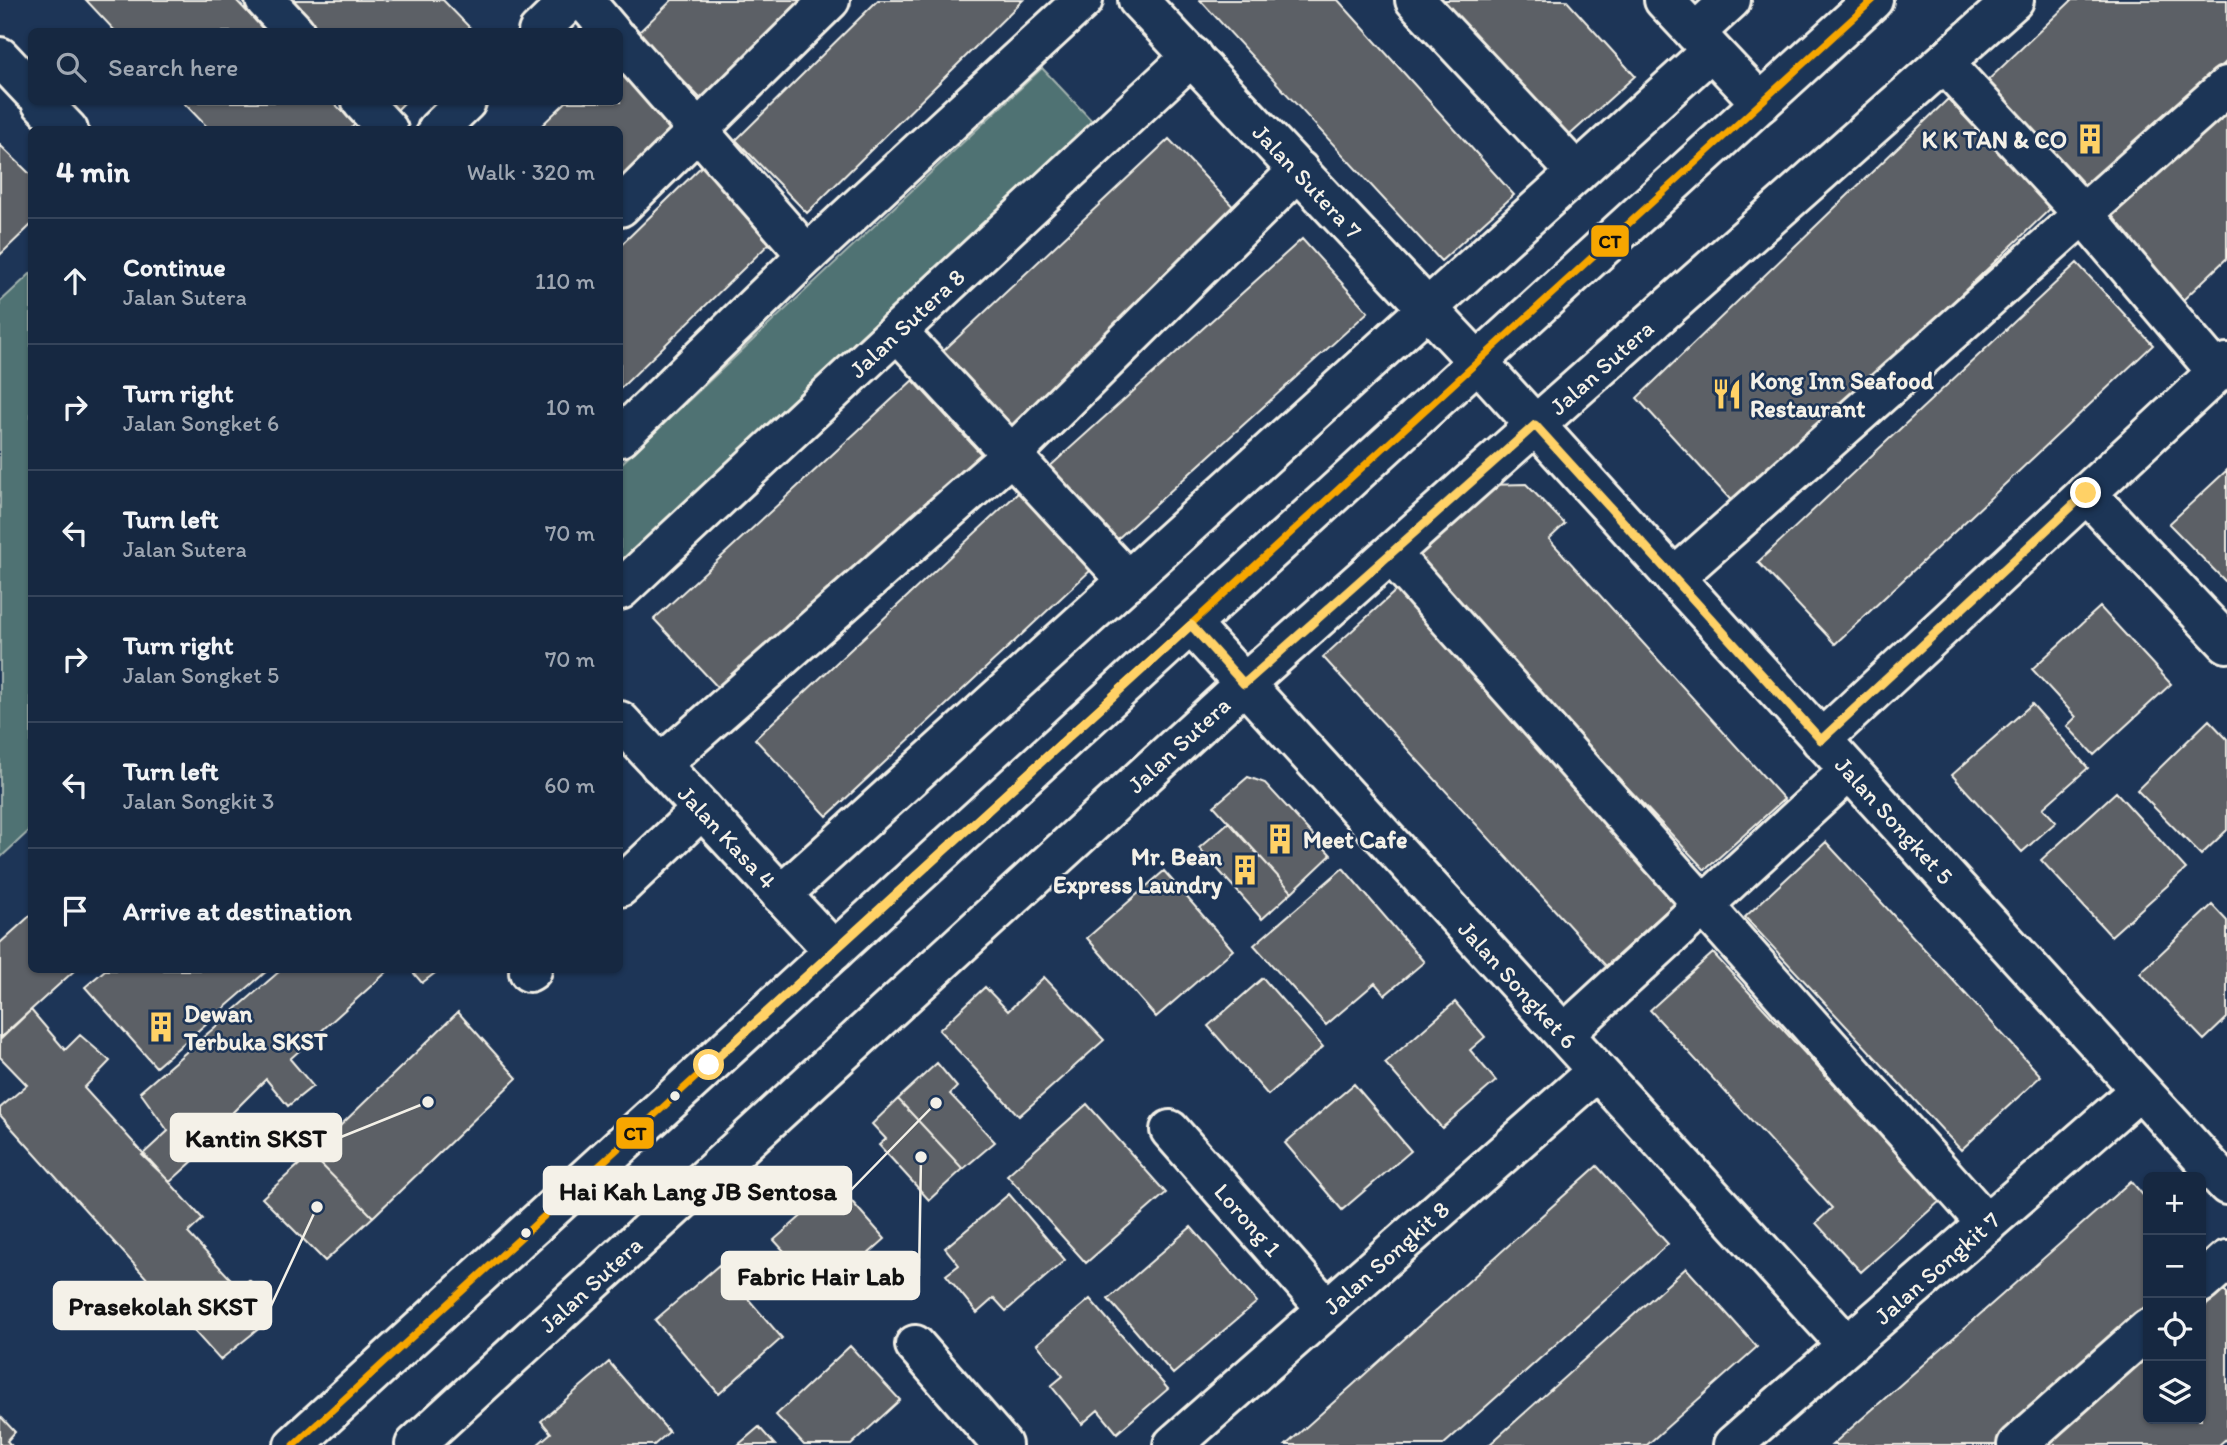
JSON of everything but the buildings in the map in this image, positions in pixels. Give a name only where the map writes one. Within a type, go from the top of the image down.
[{"type":"street","points":[[265,0],[291,28]]},
{"type":"street","points":[[623,205],[695,130],[830,0]]},
{"type":"street","points":[[623,434],[807,255],[1083,0]]},
{"type":"street","name":"Jalan Sutera 7","points":[[1139,0],[1478,362]]},
{"type":"street","points":[[1415,0],[1577,173]]},
{"type":"street","points":[[1664,0],[1760,103]]},
{"type":"street","points":[[781,895],[1577,173],[1703,42],[1731,0]]},
{"type":"street","points":[[294,1445],[1873,0]]},
{"type":"street","name":"Jalan Sutera","points":[[415,1445],[1244,684],[2014,0]]},
{"type":"street","points":[[558,9],[602,28]]},
{"type":"street","points":[[623,45],[807,255]]},
{"type":"street","name":"Jalan Sutera 8","points":[[623,587],[1192,56]]},
{"type":"street","points":[[0,57],[28,87]]},
{"type":"street","points":[[1821,740],[2222,367],[1944,63]]},
{"type":"street","points":[[1674,578],[2227,86]]},
{"type":"street","points":[[44,105],[64,126]]},
{"type":"street","points":[[365,105],[384,126]]},
{"type":"street","points":[[441,126],[463,105]]},
{"type":"street","points":[[660,765],[1011,455],[1299,170]]},
{"type":"street","points":[[897,331],[1128,581]]},
{"type":"street","name":"Jalan Songket 5","points":[[1478,362],[2227,1185]]},
{"type":"street","points":[[2086,493],[2227,643]]},
{"type":"street","points":[[1391,554],[1987,1224]]},
{"type":"street","name":"Jalan Songket 6","points":[[1191,625],[1847,1345]]},
{"type":"street","name":"Jalan Kasa 4","points":[[623,724],[834,951]]},
{"type":"street","points":[[1564,1034],[1850,771]]},
{"type":"street","points":[[623,884],[702,809]]},
{"type":"street","name":"Jalan Songkit 8","points":[[1173,1445],[1597,1071]]},
{"type":"street","name":"Jalan Songkit 7","points":[[1733,1445],[2140,1090]]},
{"type":"street","name":"Lorong 1","points":[[1170,1130],[1327,1309]]},
{"type":"street","points":[[2206,1279],[2227,1260]]},
{"type":"street","points":[[2017,1445],[2143,1333]]},
{"type":"street","points":[[915,1345],[1002,1445]]},
{"type":"green space","points":[[1042,68],[1094,123],[623,565],[623,462]]},
{"type":"green space","points":[[28,276],[28,832],[0,858],[0,302]]},
{"type":"transit line","name":"CT","points":[[294,1445],[1873,0]]},
{"type":"place","name":"K K TAN & CO","points":[[2090,139]]},
{"type":"place","name":"Kong Inn Seafood Restaurant","points":[[1727,394]]},
{"type":"place","name":"Meet Cafe","points":[[1280,839]]},
{"type":"place","name":"Mr. Bean Express Laundry","points":[[1245,870]]},
{"type":"place","name":"Dewan Terbuka SKST","points":[[161,1027]]},
{"type":"place","name":"Kantin SKST","points":[[428,1102]]},
{"type":"place","name":"Hai Kah Lang JB Sentosa","points":[[936,1103]]},
{"type":"place","name":"Fabric Hair Lab","points":[[921,1157]]},
{"type":"place","name":"Prasekolah SKST","points":[[317,1207]]},
{"type":"route","points":[[709,1065],[1191,625],[1244,684],[1535,425],[1821,740],[2086,493]]}]
